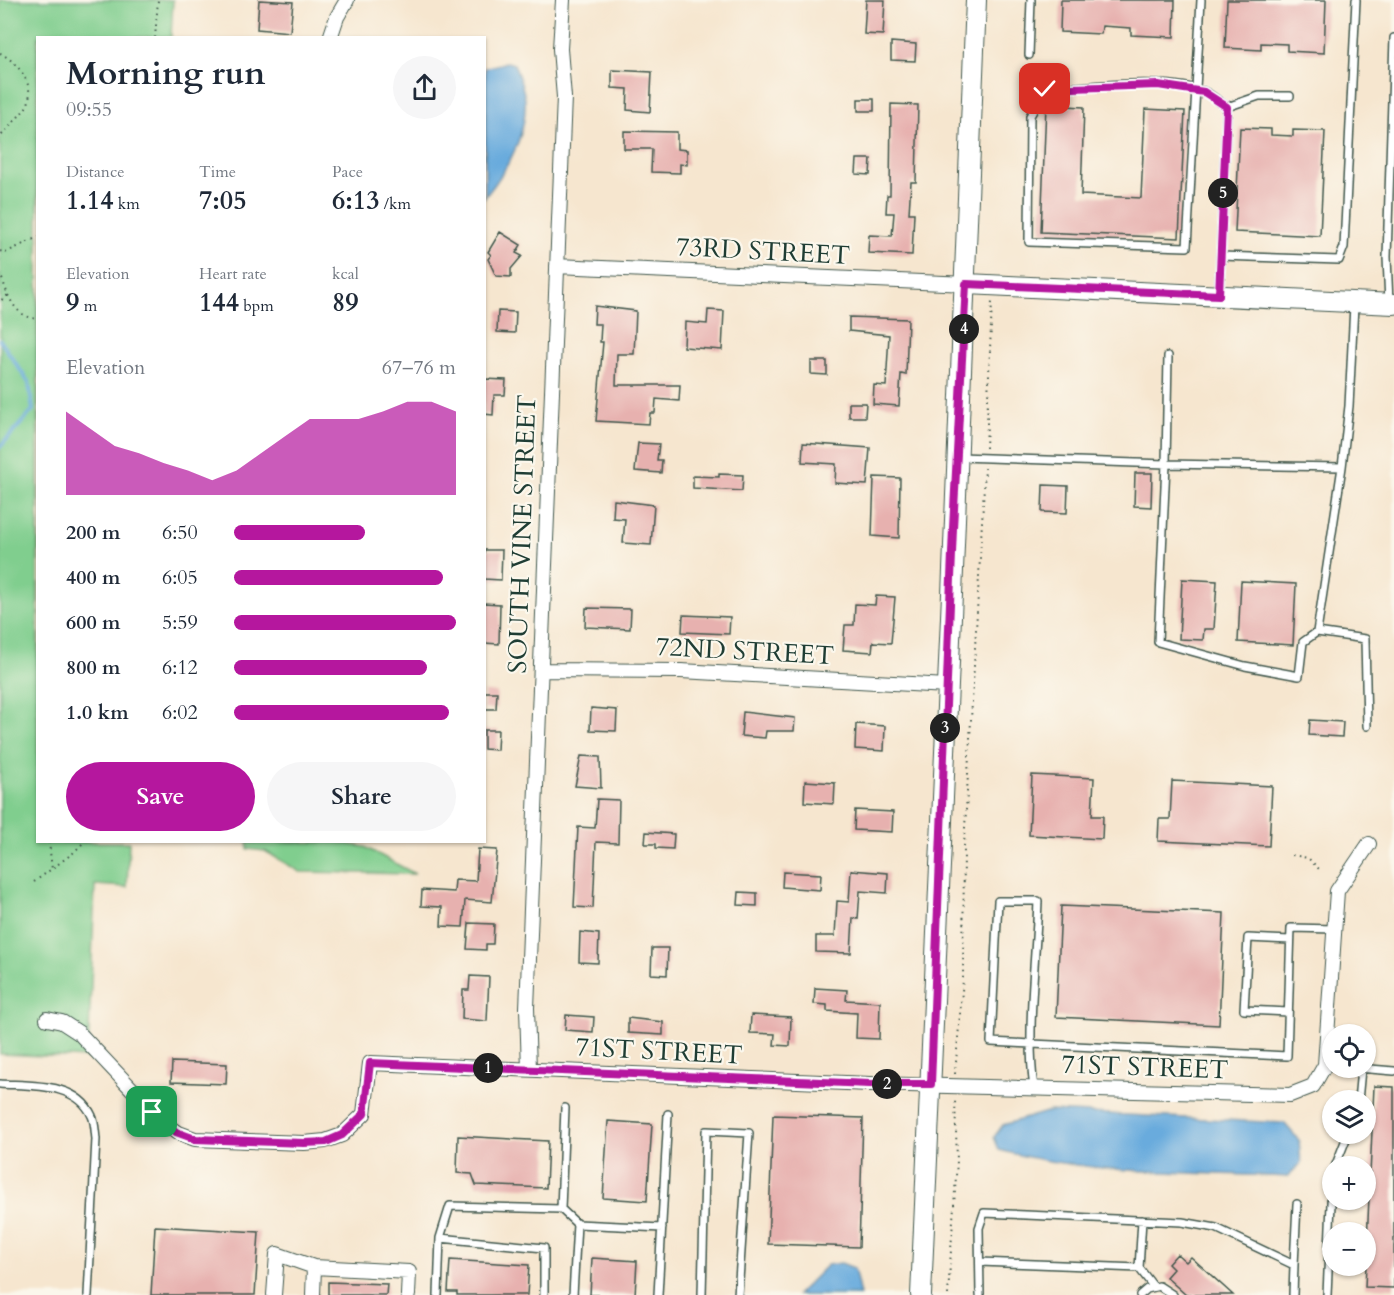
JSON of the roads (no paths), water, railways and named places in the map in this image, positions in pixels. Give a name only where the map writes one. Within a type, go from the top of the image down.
[{"type":"street","points":[[331,36],[337,17],[347,0]]},
{"type":"street","name":"SOUTH VINE STREET","points":[[529,1069],[527,1008],[564,97],[560,49],[562,0]]},
{"type":"street","points":[[921,1295],[946,686],[966,284],[976,0]]},
{"type":"street","name":"73RD STREET","points":[[557,266],[966,284]]},
{"type":"street","points":[[966,284],[1391,304]]},
{"type":"street","name":"72ND STREET","points":[[541,670],[681,671],[946,686]]},
{"type":"street","name":"71ST STREET","points":[[1329,1024],[1337,891],[1369,844]]},
{"type":"street","name":"71ST STREET","points":[[47,1019],[71,1027],[164,1123],[176,1132],[195,1139],[326,1142],[342,1135],[364,1114],[370,1063],[870,1084],[1280,1096],[1313,1086],[1322,1072]]},
{"type":"street","points":[[274,1295],[277,1254],[315,1267],[409,1272],[408,1295]]},
{"type":"street","points":[[313,1295],[315,1267]]},
{"type":"lane","points":[[1029,55],[1031,0]]},
{"type":"lane","points":[[1201,0],[1196,90],[1187,247],[1029,242],[1030,116],[1045,89],[1158,85],[1196,90],[1204,92],[1227,107]]},
{"type":"lane","points":[[1221,256],[1339,260],[1344,247],[1356,0]]},
{"type":"lane","points":[[1391,304],[1394,38]]},
{"type":"lane","points":[[1227,107],[1259,96],[1290,96]]},
{"type":"lane","points":[[1219,295],[1227,107]]},
{"type":"lane","points":[[1317,632],[1349,406],[1354,302]]},
{"type":"lane","points":[[1168,356],[1158,642],[1245,666],[1299,676],[1303,642],[1317,632],[1365,639],[1367,726]]},
{"type":"lane","points":[[957,457],[1342,467]]},
{"type":"lane","points":[[1034,1088],[1032,1044],[1038,901],[999,901],[991,1042],[1032,1044],[1287,1056],[1291,928],[1335,929]]},
{"type":"lane","points":[[1288,1012],[1244,1010],[1248,938],[1290,940]]},
{"type":"lane","points":[[1376,1070],[1394,1071]]},
{"type":"lane","points":[[0,1084],[65,1090],[84,1103],[93,1117],[96,1139],[88,1295]]},
{"type":"lane","points":[[561,1209],[565,1108]]},
{"type":"lane","points":[[658,1295],[668,1114]]},
{"type":"lane","points":[[702,1295],[706,1131],[749,1133],[738,1295]]},
{"type":"lane","points":[[1293,1295],[1297,1204]]},
{"type":"lane","points":[[438,1295],[440,1238],[450,1206],[561,1209],[577,1224],[662,1228]]},
{"type":"lane","points":[[1327,1295],[1331,1210]]},
{"type":"lane","points":[[980,1295],[979,1228],[984,1213],[1182,1222],[1216,1228],[1294,1265]]},
{"type":"lane","points":[[1142,1220],[1139,1268],[1153,1286],[1165,1288],[1173,1295]]},
{"type":"lane","points":[[573,1295],[577,1224]]},
{"type":"lane","points":[[440,1238],[544,1248],[544,1295]]},
{"type":"lane","points":[[980,1262],[1139,1268]]},
{"type":"lane","points":[[1140,1295],[1153,1286]]},
{"type":"water","points":[[507,62],[514,64],[523,91],[525,113],[523,127],[514,152],[501,176],[486,196],[486,68]]},
{"type":"water","points":[[1050,1111],[1284,1123],[1299,1140],[1301,1163],[1287,1177],[1178,1173],[1070,1164],[999,1150],[994,1137],[1003,1125]]},
{"type":"water","points":[[841,1263],[854,1268],[860,1295],[797,1295],[827,1265]]},
{"type":"waterway","points":[[0,340],[29,383],[33,410],[0,447]]}]
